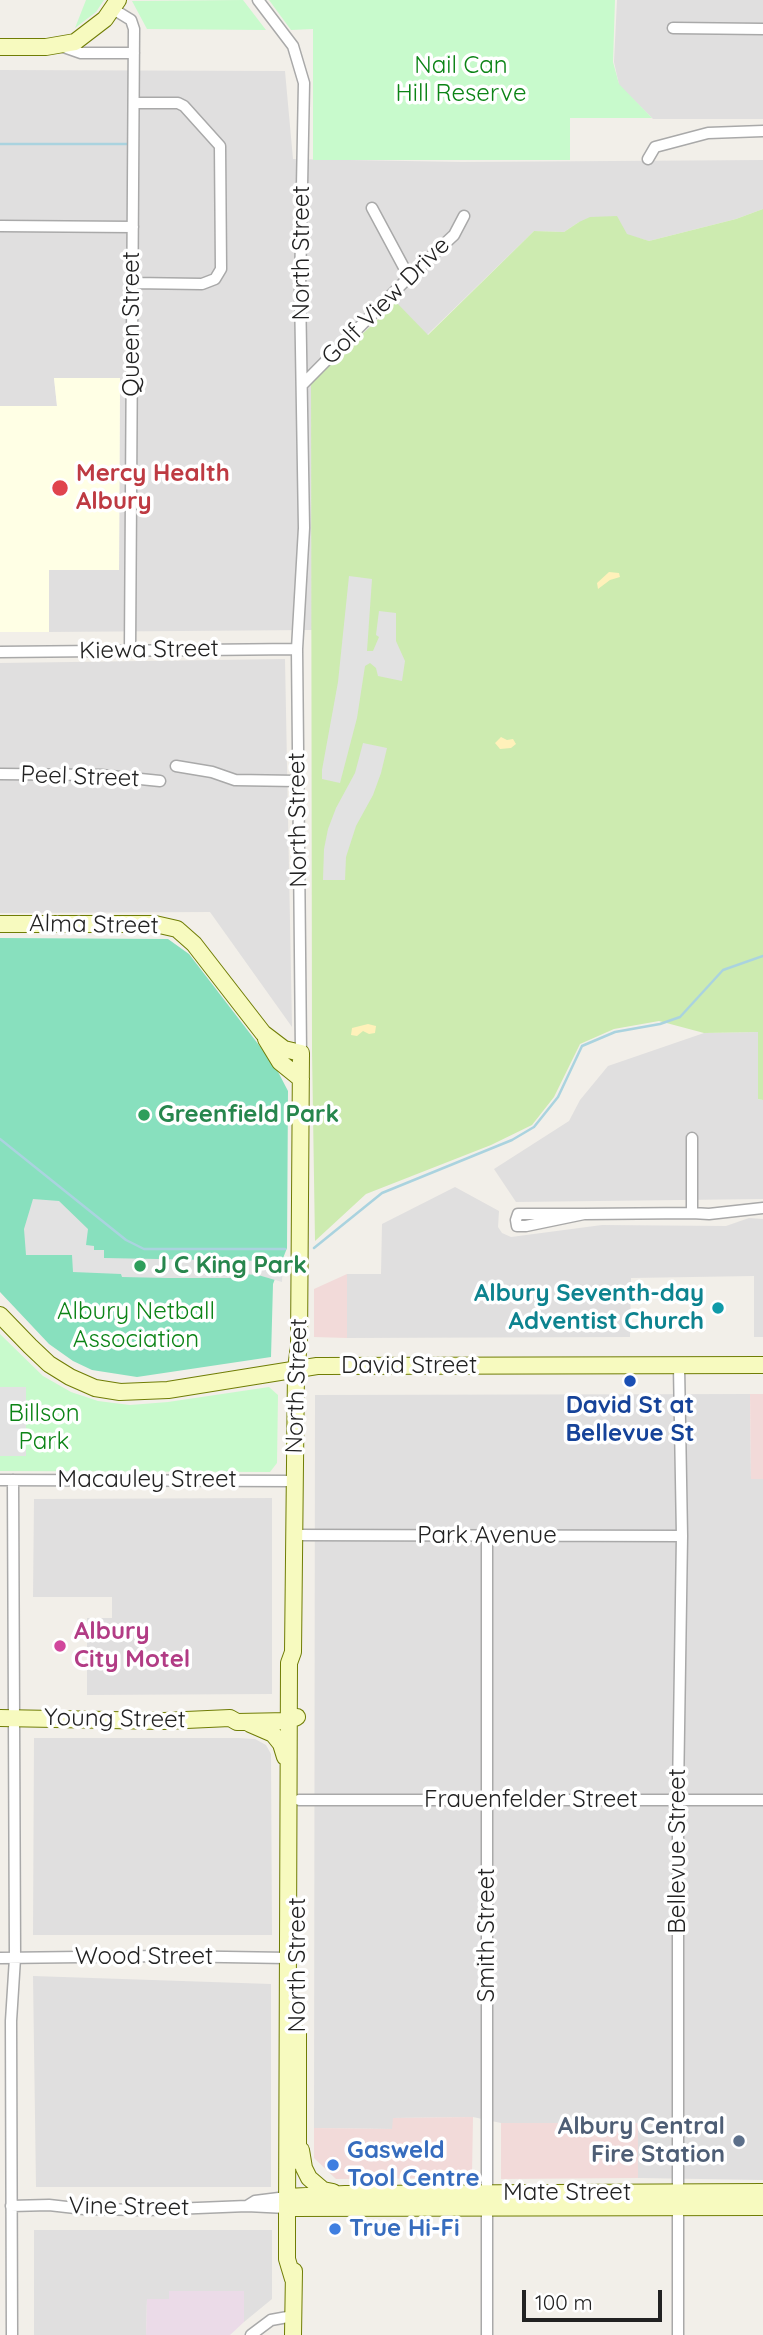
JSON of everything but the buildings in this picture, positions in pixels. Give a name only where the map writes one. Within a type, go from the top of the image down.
[{"type":"main road","points":[[0,47],[61,46],[86,36],[115,4]]},
{"type":"main road","name":"Alma Street","points":[[0,923],[155,924],[177,929],[194,944],[263,1033],[280,1062],[301,1079]]},
{"type":"main road","name":"Alma Street","points":[[263,1033],[284,1049],[301,1053]]},
{"type":"main road","name":"North Street","points":[[292,2202],[298,2124],[299,1800],[289,1663],[293,1652],[296,1369],[299,1348],[301,1053]]},
{"type":"main road","name":"David Street","points":[[0,1315],[49,1364],[70,1377],[107,1391],[135,1393],[317,1366],[763,1365]]},
{"type":"main road","name":"North Street","points":[[292,1716],[288,1771],[288,1958],[292,2202],[297,2258],[293,2279],[293,2335]]},
{"type":"main road","name":"Young Street","points":[[7,1718],[164,1721],[292,1716]]},
{"type":"main road","points":[[234,1720],[261,1727],[272,1734],[283,1750],[288,1771]]},
{"type":"main road","points":[[298,2124],[304,2168],[309,2178],[323,2190],[345,2194]]},
{"type":"main road","name":"Mate Street","points":[[292,2202],[677,2199],[763,2192]]},
{"type":"main road","name":"Mate Street","points":[[292,2202],[345,2194],[486,2200]]},
{"type":"main road","name":"Mate Street","points":[[677,2199],[763,2207]]},
{"type":"street","name":"North Street","points":[[258,0],[293,46],[304,83],[300,289],[304,528],[297,649],[301,1053]]},
{"type":"street","name":"Queen Street","points":[[115,4],[133,23],[134,53],[130,651]]},
{"type":"street","points":[[673,28],[763,29]]},
{"type":"street","points":[[61,46],[81,53],[134,53]]},
{"type":"street","points":[[133,283],[202,284],[215,279],[221,269],[220,146],[184,106],[178,103],[134,103]]},
{"type":"street","points":[[648,159],[655,147],[708,133],[763,131]]},
{"type":"street","points":[[372,208],[409,277]]},
{"type":"street","name":"Golf View Drive","points":[[303,384],[454,235],[464,216]]},
{"type":"street","points":[[0,226],[133,227]]},
{"type":"street","name":"Kiewa Street","points":[[0,652],[297,649]]},
{"type":"street","name":"Peel Street","points":[[176,766],[212,772],[235,780],[297,780]]},
{"type":"street","name":"Peel Street","points":[[0,774],[101,775],[160,781]]},
{"type":"street","points":[[692,1138],[692,1213]]},
{"type":"street","points":[[518,1214],[517,1226],[584,1214],[692,1213],[763,1208]]},
{"type":"street","name":"Bellevue Street","points":[[678,1367],[682,1536],[678,1799],[678,2335]]},
{"type":"street","name":"Macauley Street","points":[[0,1480],[295,1481]]},
{"type":"street","points":[[12,2335],[11,2021],[15,1958],[7,1718],[13,1480]]},
{"type":"street","name":"Park Avenue","points":[[293,1535],[682,1536]]},
{"type":"street","name":"Smith Street","points":[[487,1536],[487,2335]]},
{"type":"street","name":"Frauenfelder Street","points":[[299,1800],[763,1800]]},
{"type":"street","name":"Wood Street","points":[[0,1958],[288,1958]]},
{"type":"street","name":"Vine Street","points":[[11,2206],[49,2205],[84,2209],[148,2210],[247,2206],[255,2201],[292,2202]]},
{"type":"street","points":[[251,2335],[271,2320],[293,2316]]},
{"type":"shaded area","points":[[617,0],[763,0],[763,119],[653,119],[619,85],[614,62]]},
{"type":"shaded area","points":[[0,70],[285,71],[293,159],[462,162],[763,160],[763,209],[736,219],[649,241],[579,222],[564,232],[534,231],[427,335],[395,302],[311,383],[312,630],[49,632],[49,570],[119,570],[120,378],[54,378],[57,406],[0,406]]},
{"type":"shaded area","name":"Mercy Health Albury","points":[[54,378],[120,378],[119,570],[49,570],[49,632],[0,632],[0,406],[57,406]]},
{"type":"shaded area","points":[[349,576],[372,579],[367,651],[373,651],[379,637],[376,635],[379,611],[396,613],[396,641],[405,661],[402,681],[378,676],[376,668],[370,663],[365,666],[357,718],[340,783],[322,779],[322,770],[338,682]]},
{"type":"shaded area","points":[[285,659],[292,1027],[210,912],[0,913],[0,663]]},
{"type":"shaded area","points":[[363,743],[387,748],[381,773],[373,795],[356,826],[346,857],[345,880],[323,880],[328,829],[355,773]]},
{"type":"shaded area","points":[[758,1032],[758,1099],[763,1100],[763,1199],[516,1202],[494,1169],[569,1121],[580,1100],[608,1066],[704,1033]]},
{"type":"shaded area","points":[[455,1187],[499,1211],[498,1227],[502,1233],[511,1237],[602,1225],[726,1226],[749,1218],[763,1219],[763,1337],[754,1337],[754,1276],[631,1278],[630,1337],[347,1338],[347,1274],[381,1274],[382,1224]]},
{"type":"shaded area","points":[[33,1199],[59,1201],[88,1229],[86,1245],[94,1246],[94,1250],[104,1250],[104,1258],[283,1263],[282,1282],[258,1275],[242,1274],[241,1278],[168,1278],[73,1272],[72,1255],[26,1255],[24,1229]]},
{"type":"shaded area","points":[[347,1274],[347,1338],[314,1337],[314,1289]]},
{"type":"shaded area","points":[[0,1387],[26,1387],[26,1456],[0,1456]]},
{"type":"shaded area","points":[[750,1394],[751,1479],[763,1479],[763,2180],[638,2178],[638,2123],[501,2123],[473,2117],[394,2118],[393,2129],[314,2128],[315,1395]]},
{"type":"shaded area","points":[[750,1394],[763,1394],[763,1479],[751,1479]]},
{"type":"shaded area","points":[[272,1498],[272,1694],[87,1695],[87,1618],[112,1618],[112,1597],[33,1597],[34,1499]]},
{"type":"shaded area","points":[[34,1738],[239,1738],[255,1739],[266,1745],[271,1754],[272,1935],[33,1935]]},
{"type":"shaded area","points":[[33,1976],[271,1984],[271,2187],[36,2187]]},
{"type":"shaded area","points":[[473,2117],[472,2174],[469,2178],[336,2179],[314,2158],[314,2128],[392,2129],[393,2118]]},
{"type":"shaded area","points":[[501,2123],[638,2123],[638,2178],[501,2179]]},
{"type":"shaded area","points":[[34,2230],[272,2230],[272,2299],[244,2322],[243,2291],[169,2292],[169,2299],[147,2300],[146,2335],[34,2335]]},
{"type":"shaded area","points":[[169,2291],[244,2291],[244,2322],[230,2335],[146,2335],[147,2299],[169,2299]]},
{"type":"green space","points":[[86,0],[104,0],[96,12],[75,28]]},
{"type":"green space","points":[[243,0],[266,30],[147,29],[132,1]]},
{"type":"green space","name":"Nail Can Hill Reserve","points":[[269,0],[615,0],[613,62],[619,84],[652,118],[570,118],[570,160],[313,160],[313,29],[291,30]]},
{"type":"green space","points":[[763,209],[763,1100],[758,1099],[758,1032],[704,1033],[659,1021],[614,1029],[580,1044],[554,1097],[532,1125],[491,1145],[366,1194],[315,1241],[312,1051],[311,383],[396,302],[428,335],[534,231],[564,232],[590,217],[617,216],[627,234],[649,241],[736,219]]},
{"type":"green space","name":"Greenfield Park","points":[[0,938],[168,939],[189,954],[275,1066],[288,1091],[287,1248],[273,1284],[271,1357],[137,1377],[92,1370],[73,1361],[49,1344],[0,1292]]},
{"type":"green space","name":"Billson Park","points":[[0,1334],[43,1376],[71,1392],[98,1401],[130,1405],[168,1402],[269,1387],[278,1395],[277,1463],[270,1472],[0,1471]]},
{"type":"sand","points":[[609,572],[619,573],[620,577],[610,580],[598,589],[597,583]]},
{"type":"sand","points":[[501,737],[513,739],[516,744],[511,748],[500,749],[495,743]]},
{"type":"sand","points":[[368,1024],[376,1026],[375,1033],[363,1031],[357,1036],[351,1035],[352,1028]]},
{"type":"waterway","points":[[0,144],[130,144]]},
{"type":"waterway","points":[[314,1248],[382,1193],[512,1140],[534,1127],[558,1097],[582,1046],[615,1032],[660,1024],[680,1017],[723,970],[763,956]]},
{"type":"waterway","points":[[0,1139],[126,1240],[144,1249],[285,1249]]},
{"type":"place","name":"Mercy Health Albury","points":[[60,488]]},
{"type":"place","name":"Greenfield Park","points":[[144,1115]]},
{"type":"place","name":"J C King Park","points":[[140,1266]]},
{"type":"place","name":"Albury Seventh-day Adventist Church","points":[[718,1308]]},
{"type":"place","name":"David St at Bellevue St","points":[[630,1381]]},
{"type":"place","name":"Albury City Motel","points":[[60,1646]]},
{"type":"place","name":"Albury Central Fire Station","points":[[739,2141]]},
{"type":"place","name":"Gasweld Tool Centre","points":[[333,2165]]},
{"type":"place","name":"True Hi-Fi","points":[[335,2229]]},
{"type":"park label","name":"Albury Netball Association","points":[[136,1326]]}]
